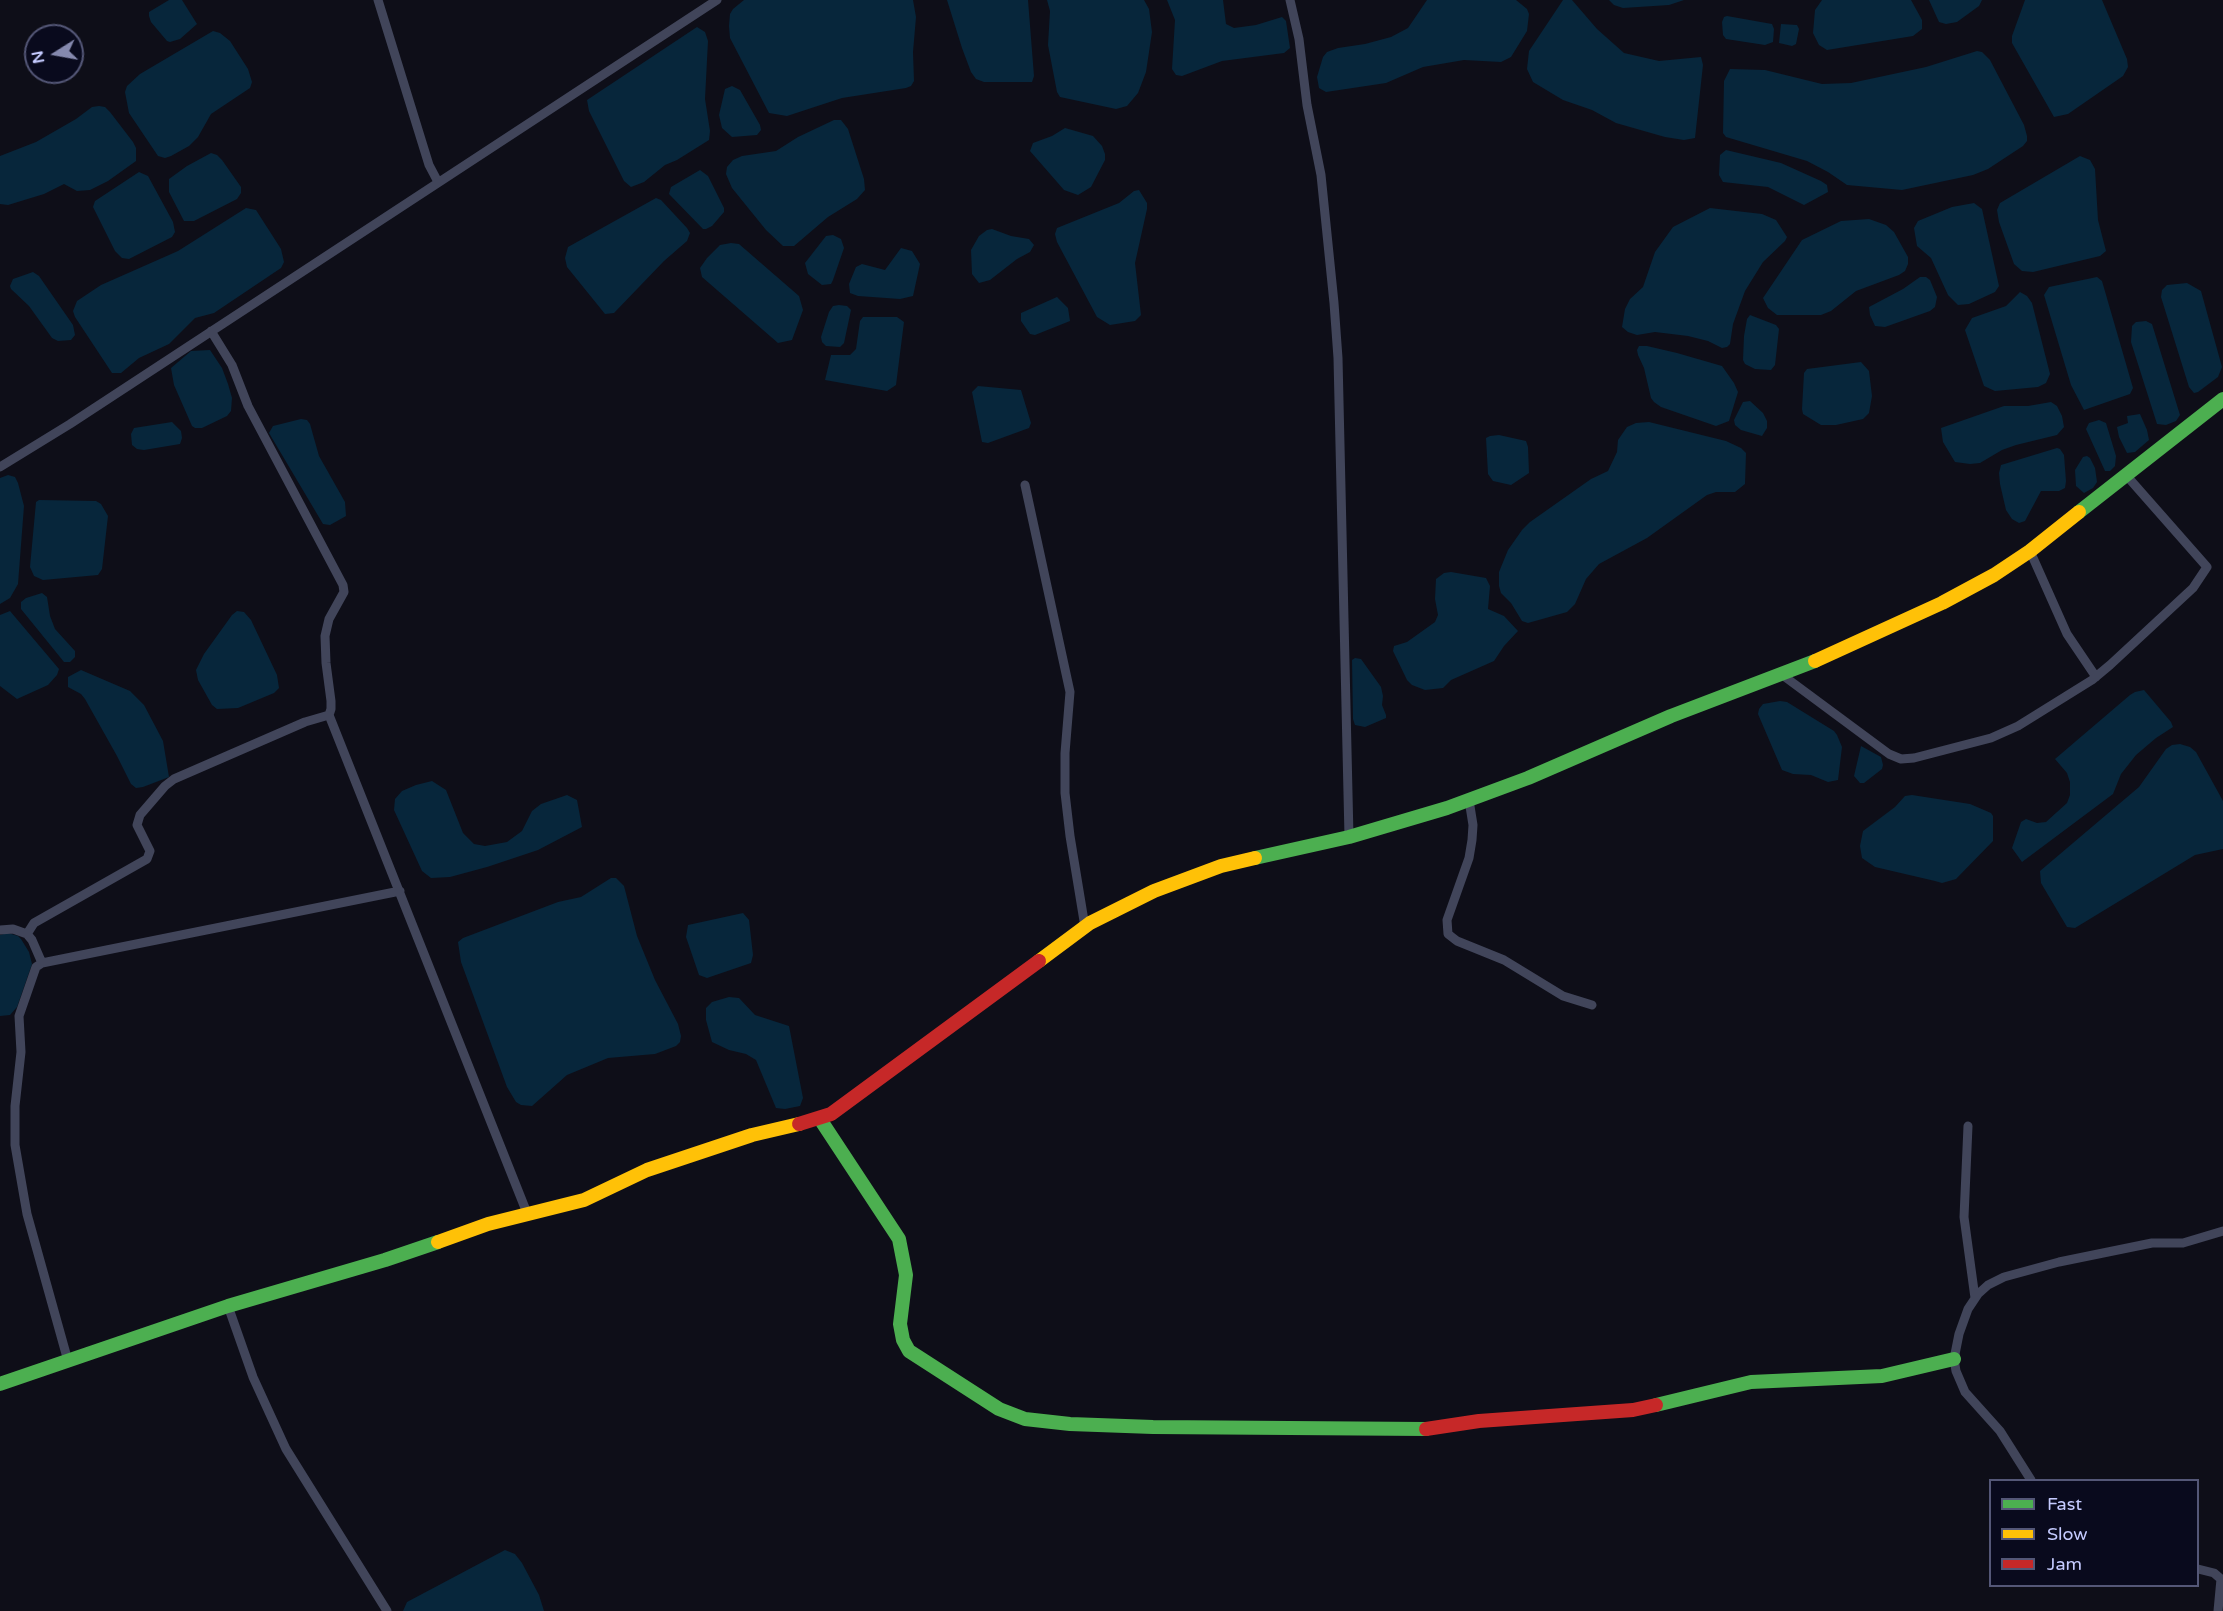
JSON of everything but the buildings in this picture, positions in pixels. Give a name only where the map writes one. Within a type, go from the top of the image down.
[{"type":"street","points":[[378,0],[429,165],[438,182]]},
{"type":"street","points":[[0,466],[70,424],[717,0]]},
{"type":"street","points":[[1290,0],[1303,61],[1307,105],[1321,175],[1338,358],[1349,837]]},
{"type":"street","points":[[27,934],[34,923],[147,859],[150,851],[137,825],[140,815],[174,779],[294,727],[328,715],[331,709],[325,636],[329,619],[344,592],[343,585],[248,406],[232,365],[212,331]]},
{"type":"street","points":[[0,1384],[228,1306],[385,1260],[527,1213],[584,1200],[647,1170],[752,1135],[820,1119],[831,1114],[1085,927],[1154,891],[1201,873],[1242,861],[1349,837],[1415,819],[1469,800],[1528,778],[1671,716],[1838,652],[1908,620],[1994,575],[2030,551],[2223,399]]},
{"type":"street","points":[[1781,674],[1889,754],[1901,759],[1910,759],[1991,738],[2007,731],[2096,677],[2193,588],[2207,567],[2126,475]]},
{"type":"street","points":[[1025,485],[1070,692],[1065,753],[1065,793],[1085,927]]},
{"type":"street","points":[[2030,551],[2067,634],[2096,677]]},
{"type":"street","points":[[328,715],[527,1213]]},
{"type":"street","points":[[1469,800],[1473,825],[1472,840],[1469,858],[1448,920],[1448,934],[1456,941],[1504,960],[1563,996],[1592,1005]]},
{"type":"street","points":[[68,1361],[27,1214],[15,1133],[15,1106],[21,1052],[19,1016],[36,967],[42,963],[399,891]]},
{"type":"street","points":[[0,930],[13,929],[27,934],[42,963]]},
{"type":"street","points":[[820,1119],[898,1239],[906,1275],[900,1324],[903,1340],[909,1351],[913,1356],[999,1409],[1025,1419],[1070,1424],[1141,1426],[1417,1430],[1479,1421],[1634,1410],[1751,1382],[1882,1377],[1954,1359]]},
{"type":"street","points":[[1968,1126],[1964,1216],[1976,1298]]},
{"type":"street","points":[[2030,1479],[2000,1431],[1965,1392],[1959,1380],[1954,1359],[1959,1334],[1968,1309],[1976,1298],[1996,1280],[2048,1265],[2152,1243],[2183,1243],[2223,1231]]},
{"type":"street","points":[[228,1306],[253,1377],[286,1449],[387,1611]]},
{"type":"street","points":[[2199,1569],[2214,1573],[2221,1579],[2218,1611]]},
{"type":"water","points":[[169,0],[182,0],[197,24],[180,39],[170,42],[151,22],[149,16],[149,12]]},
{"type":"water","points":[[744,0],[913,0],[916,17],[913,52],[914,81],[906,88],[842,98],[787,116],[769,113],[730,38],[730,14]]},
{"type":"water","points":[[947,0],[1028,0],[1034,76],[1032,82],[984,82],[976,79],[962,48]]},
{"type":"water","points":[[1047,0],[1144,0],[1149,9],[1152,32],[1146,72],[1138,93],[1127,106],[1116,109],[1060,97],[1048,45],[1050,11]]},
{"type":"water","points":[[1167,0],[1223,0],[1226,24],[1234,28],[1256,25],[1282,17],[1286,21],[1290,48],[1284,53],[1222,61],[1182,76],[1176,75],[1172,69],[1175,20]]},
{"type":"water","points":[[1427,0],[1516,0],[1527,9],[1529,14],[1527,31],[1511,57],[1501,62],[1464,60],[1423,67],[1386,83],[1326,92],[1319,88],[1317,77],[1323,57],[1327,52],[1391,37],[1408,28]]},
{"type":"water","points":[[1563,0],[1572,0],[1597,29],[1624,53],[1659,61],[1701,57],[1703,65],[1695,138],[1684,140],[1665,137],[1616,123],[1592,110],[1563,100],[1533,82],[1527,69],[1529,51]]},
{"type":"water","points":[[1609,0],[1684,0],[1669,5],[1623,8],[1614,5]]},
{"type":"water","points":[[1822,0],[1911,0],[1922,20],[1922,29],[1913,36],[1827,50],[1819,45],[1813,33],[1815,10]]},
{"type":"water","points":[[1929,0],[1982,0],[1979,6],[1957,22],[1946,24],[1939,22]]},
{"type":"water","points":[[2025,0],[2102,0],[2127,59],[2128,67],[2123,76],[2068,114],[2054,117],[2012,43],[2012,36]]},
{"type":"water","points":[[1727,16],[1772,24],[1773,42],[1765,45],[1726,39],[1723,35],[1722,22]]},
{"type":"water","points":[[1781,24],[1797,25],[1799,29],[1796,44],[1792,46],[1779,43]]},
{"type":"water","points":[[697,27],[705,32],[708,41],[705,99],[710,131],[709,140],[665,165],[644,182],[631,187],[624,181],[589,111],[587,100]]},
{"type":"water","points":[[213,31],[220,33],[230,41],[248,69],[252,82],[250,88],[211,114],[198,137],[189,146],[165,158],[158,156],[129,113],[125,92],[127,86],[140,74]]},
{"type":"water","points":[[1977,51],[1982,52],[1990,60],[2024,125],[2027,141],[1988,169],[1973,175],[1902,190],[1847,185],[1807,161],[1726,137],[1723,133],[1724,81],[1730,69],[1765,70],[1822,84],[1851,83],[1926,67]]},
{"type":"water","points":[[732,86],[740,90],[760,125],[761,130],[757,135],[732,137],[722,128],[719,115],[725,89]]},
{"type":"water","points":[[92,107],[105,107],[110,112],[133,142],[136,148],[136,161],[108,181],[90,190],[77,191],[64,184],[44,194],[8,205],[0,204],[0,156],[36,142]]},
{"type":"water","points":[[834,120],[841,120],[848,129],[864,179],[865,190],[857,199],[828,217],[794,246],[783,246],[766,230],[732,188],[726,174],[727,167],[733,160],[742,156],[776,151],[798,137]]},
{"type":"water","points":[[1065,128],[1093,136],[1102,146],[1105,154],[1105,160],[1091,187],[1078,195],[1064,190],[1030,151],[1033,143]]},
{"type":"water","points":[[1726,150],[1781,163],[1821,181],[1827,185],[1828,192],[1804,205],[1768,187],[1723,182],[1719,175],[1720,155]]},
{"type":"water","points":[[211,153],[222,160],[241,187],[241,193],[237,199],[194,221],[184,221],[169,192],[169,179]]},
{"type":"water","points":[[2080,156],[2090,160],[2095,169],[2098,220],[2106,251],[2100,256],[2033,272],[2022,271],[2014,264],[1999,222],[1997,210],[2000,203]]},
{"type":"water","points":[[700,170],[708,176],[724,208],[724,212],[712,226],[706,229],[703,229],[669,194],[671,187]]},
{"type":"water","points":[[139,172],[148,176],[173,222],[175,232],[172,237],[129,259],[122,258],[115,251],[93,207],[95,201]]},
{"type":"water","points":[[1139,190],[1147,203],[1135,263],[1141,315],[1135,321],[1110,325],[1097,317],[1057,242],[1055,234],[1057,228],[1119,203],[1134,191]]},
{"type":"water","points":[[656,198],[661,200],[687,228],[690,233],[687,241],[664,261],[614,313],[605,314],[567,267],[565,258],[568,247]]},
{"type":"water","points":[[1974,203],[1982,209],[1999,286],[1995,292],[1969,304],[1958,305],[1948,295],[1931,258],[1917,246],[1914,228],[1918,221],[1952,207]]},
{"type":"water","points":[[246,208],[256,210],[281,249],[284,262],[281,268],[214,313],[195,318],[169,344],[139,358],[121,373],[112,373],[75,317],[73,311],[77,301],[101,285],[178,251]]},
{"type":"water","points":[[1710,208],[1762,214],[1776,220],[1787,237],[1763,262],[1745,291],[1733,324],[1730,344],[1722,348],[1708,341],[1688,336],[1655,332],[1637,335],[1628,332],[1622,327],[1625,309],[1630,299],[1643,287],[1655,252],[1673,227]]},
{"type":"water","points":[[1869,219],[1886,225],[1894,232],[1908,257],[1905,271],[1856,291],[1831,311],[1821,315],[1777,315],[1768,308],[1763,298],[1802,240],[1841,221]]},
{"type":"water","points":[[992,229],[1011,236],[1029,239],[1034,245],[1030,252],[990,280],[979,283],[972,274],[971,250],[979,236]]},
{"type":"water","points":[[833,235],[841,239],[844,248],[831,284],[822,285],[808,274],[805,263],[826,236]]},
{"type":"water","points":[[739,244],[799,296],[803,310],[792,340],[778,343],[702,277],[700,268],[707,258],[720,245]]},
{"type":"water","points":[[901,248],[912,251],[920,264],[913,296],[900,299],[858,296],[850,293],[849,284],[856,267],[862,264],[885,270]]},
{"type":"water","points":[[33,272],[39,276],[73,325],[75,335],[71,340],[58,341],[52,338],[29,306],[11,289],[13,279]]},
{"type":"water","points":[[1920,277],[1930,280],[1937,297],[1935,307],[1930,311],[1885,327],[1875,326],[1869,307]]},
{"type":"water","points":[[2097,277],[2102,281],[2133,388],[2130,394],[2084,410],[2071,385],[2044,295],[2049,287]]},
{"type":"water","points":[[2187,283],[2201,291],[2222,367],[2218,377],[2194,393],[2189,387],[2161,297],[2162,290],[2167,285]]},
{"type":"water","points":[[2020,292],[2032,303],[2050,374],[2046,383],[2038,387],[1995,391],[1984,386],[1965,330],[1972,318],[2006,306]]},
{"type":"water","points":[[1057,297],[1068,308],[1070,321],[1035,335],[1030,334],[1021,321],[1021,313]]},
{"type":"water","points":[[833,306],[847,306],[851,310],[844,343],[840,347],[826,346],[821,337],[829,312]]},
{"type":"water","points":[[1750,315],[1776,325],[1779,329],[1775,365],[1771,370],[1755,369],[1745,364],[1743,360],[1744,336]]},
{"type":"water","points":[[863,317],[897,317],[904,322],[896,385],[887,391],[825,380],[831,355],[850,355],[856,349],[860,321]]},
{"type":"water","points":[[2146,321],[2152,324],[2180,415],[2176,421],[2166,425],[2157,424],[2131,342],[2132,326],[2136,322]]},
{"type":"water","points":[[1639,346],[1677,353],[1722,366],[1738,392],[1729,421],[1716,426],[1661,407],[1654,402],[1638,355]]},
{"type":"water","points":[[210,350],[222,368],[228,384],[232,398],[231,411],[227,416],[202,428],[195,428],[192,426],[174,385],[171,368],[191,351]]},
{"type":"water","points":[[1861,362],[1869,371],[1872,396],[1869,413],[1863,419],[1836,425],[1821,425],[1803,414],[1804,373],[1807,369]]},
{"type":"water","points":[[978,386],[1021,390],[1031,423],[1029,428],[988,443],[982,442],[972,392]]},
{"type":"water","points":[[1750,401],[1763,413],[1767,421],[1767,428],[1762,436],[1741,430],[1735,425],[1734,420],[1743,402]]},
{"type":"water","points":[[2051,402],[2057,406],[2064,427],[2057,435],[2016,445],[1980,463],[1970,464],[1955,462],[1943,442],[1941,428],[2004,406],[2028,406]]},
{"type":"water","points":[[2140,414],[2149,440],[2135,452],[2127,453],[2117,427],[2128,423],[2127,416]]},
{"type":"water","points":[[301,419],[307,420],[310,424],[319,456],[345,502],[346,516],[330,525],[323,524],[269,433],[273,426]]},
{"type":"water","points":[[2099,420],[2106,423],[2116,456],[2115,466],[2110,471],[2105,471],[2086,429],[2089,423]]},
{"type":"water","points":[[172,422],[181,431],[180,444],[144,450],[132,445],[131,434],[134,428]]},
{"type":"water","points":[[1649,422],[1726,441],[1741,448],[1746,453],[1745,484],[1735,492],[1716,492],[1707,495],[1647,538],[1599,564],[1586,579],[1575,604],[1567,612],[1528,623],[1522,621],[1511,603],[1501,593],[1499,586],[1499,572],[1508,550],[1530,522],[1591,479],[1608,471],[1617,452],[1618,440],[1627,427],[1636,423]]},
{"type":"water","points":[[1499,435],[1526,441],[1528,447],[1529,473],[1511,485],[1493,481],[1488,474],[1486,438]]},
{"type":"water","points":[[2057,448],[2064,455],[2065,488],[2059,491],[2041,491],[2025,521],[2019,523],[2012,519],[2006,510],[2000,484],[2001,465]]},
{"type":"water","points":[[2087,456],[2095,468],[2097,482],[2093,488],[2084,493],[2076,486],[2075,470],[2083,457]]},
{"type":"water","points":[[8,475],[15,477],[24,506],[18,584],[10,598],[0,604],[0,478]]},
{"type":"water","points":[[39,500],[96,501],[101,504],[108,516],[102,569],[98,575],[43,580],[34,576],[30,567],[36,502]]},
{"type":"water","points":[[1451,572],[1486,578],[1490,586],[1488,609],[1504,616],[1518,631],[1494,661],[1451,680],[1443,688],[1425,690],[1412,685],[1407,680],[1393,651],[1394,646],[1407,642],[1435,622],[1438,615],[1435,599],[1436,579],[1444,573]]},
{"type":"water","points":[[42,593],[47,597],[55,629],[75,651],[75,657],[70,662],[64,662],[21,609],[21,602],[26,598]]},
{"type":"water","points":[[10,611],[59,669],[48,685],[17,699],[0,686],[0,615]]},
{"type":"water","points":[[237,611],[244,612],[251,620],[277,675],[279,688],[274,693],[238,708],[217,709],[212,705],[198,680],[196,670],[204,654]]},
{"type":"water","points":[[1361,659],[1381,687],[1382,705],[1386,715],[1386,718],[1365,727],[1355,725],[1353,719],[1352,660]]},
{"type":"water","points":[[81,670],[130,691],[144,705],[163,741],[169,777],[143,787],[136,788],[131,784],[85,699],[68,687],[68,677]]},
{"type":"water","points":[[2144,690],[2173,727],[2136,755],[2121,774],[2113,794],[2022,862],[2012,848],[2021,822],[2026,819],[2037,823],[2046,822],[2067,803],[2070,795],[2067,773],[2055,759],[2130,695]]},
{"type":"water","points":[[1787,702],[1837,735],[1842,747],[1838,780],[1828,782],[1811,775],[1793,774],[1782,770],[1758,714],[1763,704]]},
{"type":"water","points":[[2180,744],[2196,752],[2223,801],[2223,849],[2195,855],[2075,928],[2067,927],[2041,883],[2040,871],[2139,787],[2166,749]]},
{"type":"water","points":[[1861,746],[1881,757],[1883,765],[1882,769],[1864,783],[1860,783],[1854,776]]},
{"type":"water","points":[[432,781],[446,790],[463,833],[474,844],[485,846],[507,842],[522,831],[532,811],[541,804],[567,795],[577,800],[582,827],[538,850],[450,877],[431,878],[422,871],[394,810],[395,799],[402,791]]},
{"type":"water","points":[[1912,795],[1970,804],[1993,816],[1993,841],[1956,879],[1942,883],[1875,867],[1862,858],[1860,846],[1863,831],[1895,807],[1905,796]]},
{"type":"water","points":[[611,878],[616,878],[624,886],[637,936],[655,980],[678,1024],[680,1042],[676,1046],[655,1054],[608,1058],[567,1075],[532,1106],[521,1105],[516,1102],[507,1087],[461,962],[458,942],[463,938],[558,902],[581,897]]},
{"type":"water","points":[[743,913],[749,920],[753,955],[751,963],[707,978],[699,975],[686,937],[688,925]]},
{"type":"water","points":[[8,933],[21,939],[29,952],[32,964],[17,1007],[10,1015],[0,1016],[0,935]]},
{"type":"water","points":[[729,997],[739,998],[755,1015],[789,1026],[803,1098],[800,1106],[776,1108],[756,1060],[712,1042],[706,1020],[706,1008],[712,1002]]},
{"type":"water","points":[[505,1550],[515,1554],[522,1563],[539,1595],[544,1611],[403,1611],[407,1602]]},
{"type":"traffic: fast","points":[[2079,512],[2223,399]]},
{"type":"traffic: fast","points":[[1255,858],[1349,837],[1447,808],[1528,778],[1671,716],[1815,661]]},
{"type":"traffic: fast","points":[[820,1119],[899,1239],[906,1275],[900,1324],[903,1340],[909,1351],[999,1409],[1025,1419],[1070,1424],[1153,1427],[1426,1429]]},
{"type":"traffic: fast","points":[[0,1384],[228,1306],[438,1242]]},
{"type":"traffic: fast","points":[[1656,1405],[1751,1382],[1882,1376],[1954,1359]]},
{"type":"traffic: slow","points":[[1815,661],[1942,603],[1994,575],[2030,551],[2079,512]]},
{"type":"traffic: slow","points":[[1039,961],[1090,923],[1154,891],[1221,866],[1255,858]]},
{"type":"traffic: slow","points":[[438,1242],[488,1224],[584,1200],[647,1170],[752,1135],[799,1124]]},
{"type":"traffic: jam","points":[[799,1124],[831,1114],[1039,961]]},
{"type":"traffic: jam","points":[[1426,1429],[1479,1421],[1633,1410],[1656,1405]]}]
